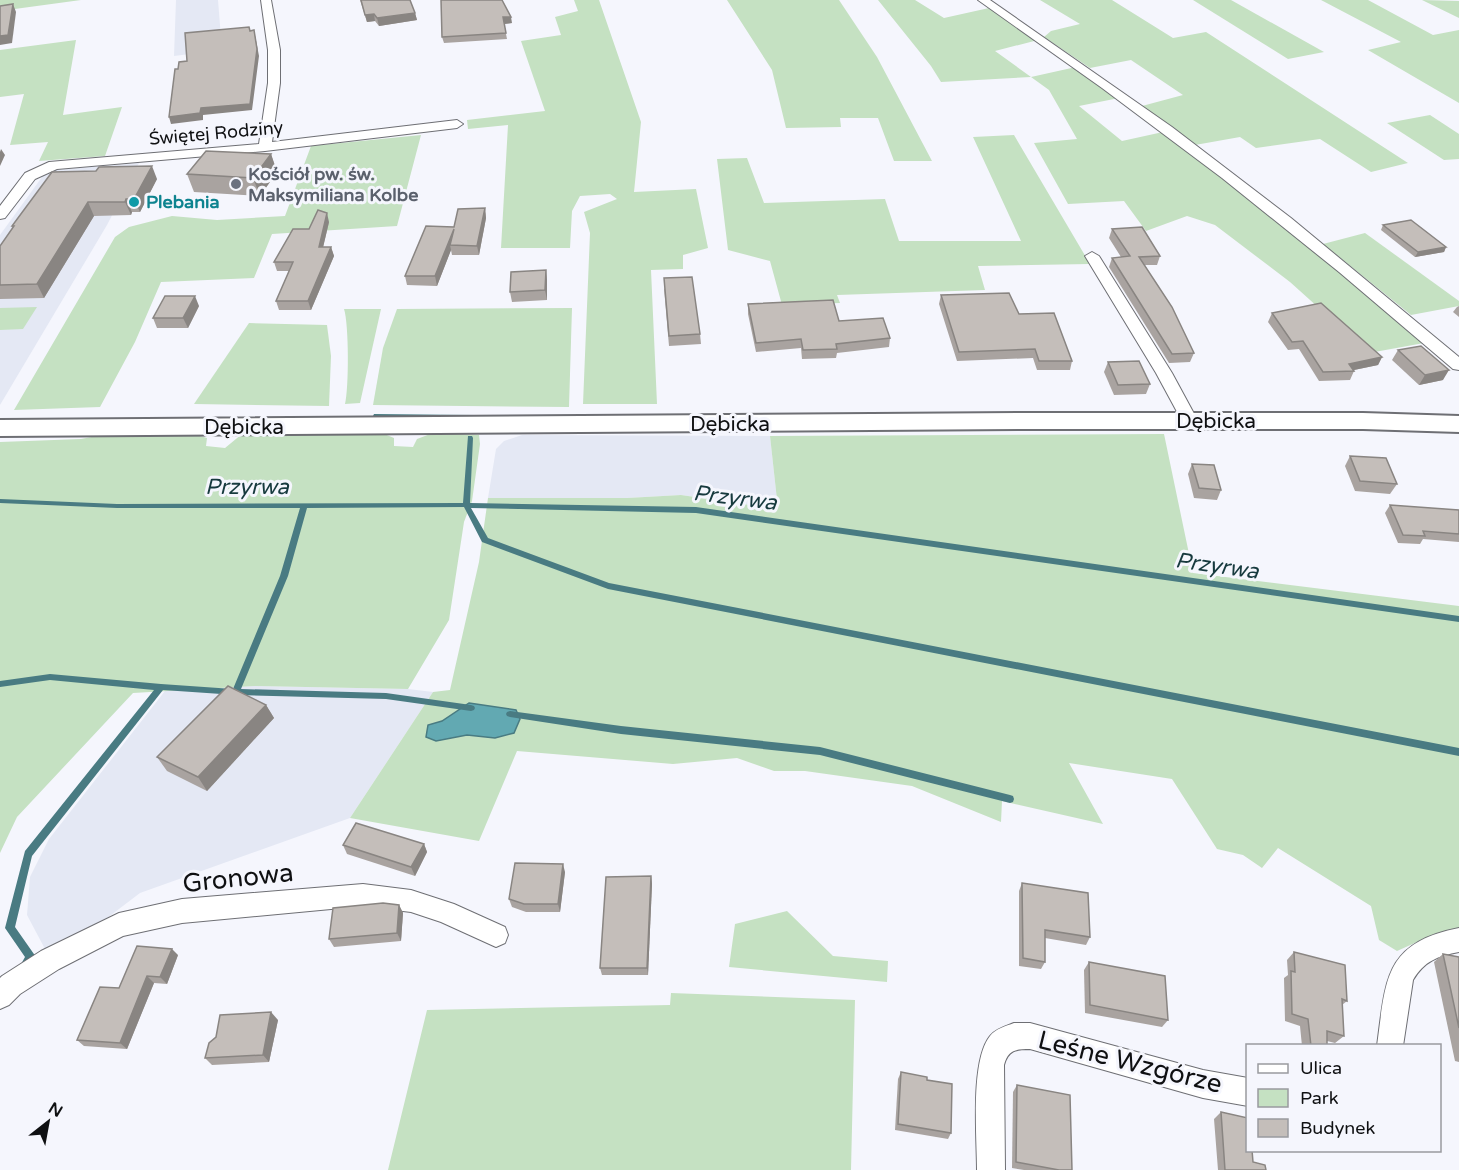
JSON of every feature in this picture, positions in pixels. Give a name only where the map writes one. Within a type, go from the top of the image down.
[{"type":"street","points":[[265,147],[274,83],[274,50],[266,0]]},
{"type":"street","points":[[983,0],[1124,97],[1353,274],[1459,365]]},
{"type":"street","name":"Świętej Rodziny","points":[[0,215],[30,176],[54,165],[265,147],[457,124]]},
{"type":"street","points":[[1092,256],[1164,373],[1190,421]]},
{"type":"street","name":"Dębicka","points":[[0,429],[1190,421],[1372,421],[1459,424]]},
{"type":"street","name":"Gronowa","points":[[0,996],[11,985],[50,960],[119,925],[182,911],[363,895],[411,901],[445,912],[496,934]]},
{"type":"street","points":[[1390,1044],[1400,979],[1411,958],[1446,942],[1459,940]]},
{"type":"street","name":"Leśne Wzgórze","points":[[991,1170],[991,1065],[995,1049],[1002,1041],[1016,1035],[1030,1036],[1203,1084],[1246,1092]]},
{"type":"shaded area","points":[[176,0],[218,0],[222,50],[174,56]]},
{"type":"shaded area","points":[[139,163],[107,225],[0,405],[0,235],[45,173],[54,170]]},
{"type":"shaded area","points":[[522,435],[770,436],[778,509],[681,495],[627,498],[488,498],[496,449],[504,441]]},
{"type":"shaded area","points":[[255,686],[408,689],[433,692],[350,818],[140,893],[90,931],[45,949],[27,915],[30,877],[49,839],[165,691]]},
{"type":"green space","points":[[0,0],[81,0],[0,11]]},
{"type":"green space","points":[[574,0],[599,0],[641,122],[634,192],[696,189],[708,248],[683,255],[683,269],[651,270],[657,404],[583,404],[590,233],[584,212],[617,199],[610,194],[580,196],[572,211],[570,248],[501,248],[508,125],[468,129],[467,120],[545,111],[521,41],[561,35],[555,17],[578,11]]},
{"type":"green space","points":[[727,0],[839,0],[877,57],[932,161],[894,161],[878,118],[840,118],[841,127],[786,128],[772,70]]},
{"type":"green space","points":[[878,0],[915,0],[944,18],[989,8],[1038,40],[995,51],[1031,77],[941,82],[931,66]]},
{"type":"green space","points":[[1040,0],[1112,0],[1173,38],[1206,32],[1408,163],[1371,172],[1320,139],[1256,148],[1240,137],[1195,145],[1142,106],[1183,95],[1131,60],[1090,68],[1044,37],[1051,31],[1080,24]]},
{"type":"green space","points":[[1193,0],[1231,0],[1324,52],[1288,59]]},
{"type":"green space","points":[[1321,0],[1368,0],[1433,35],[1459,30],[1459,103],[1368,50],[1401,42]]},
{"type":"green space","points":[[1422,0],[1459,1],[1459,18]]},
{"type":"green space","points":[[76,40],[63,115],[122,107],[105,156],[39,161],[48,142],[10,145],[24,94],[0,97],[0,50]]},
{"type":"green space","points":[[1076,67],[1119,98],[1079,106],[1122,141],[1163,132],[1339,268],[1424,343],[1369,353],[1290,282],[1215,225],[1187,216],[1146,231],[1124,201],[1068,204],[1034,143],[1077,139],[1049,90],[1031,77]]},
{"type":"green space","points":[[1430,115],[1459,134],[1459,159],[1444,160],[1387,123]]},
{"type":"green space","points":[[421,135],[397,226],[272,234],[254,278],[161,282],[135,342],[100,407],[14,410],[115,237],[129,227],[172,216],[217,220],[285,216],[311,146]]},
{"type":"green space","points":[[1014,135],[1090,264],[978,266],[985,290],[837,295],[840,303],[782,305],[770,261],[728,250],[717,159],[747,158],[764,203],[885,199],[899,241],[1021,241],[973,137]]},
{"type":"green space","points":[[1365,233],[1459,301],[1459,306],[1411,315],[1323,244]]},
{"type":"green space","points":[[37,307],[23,329],[0,330],[0,308]]},
{"type":"green space","points":[[572,308],[569,407],[373,405],[383,348],[397,309]]},
{"type":"green space","points":[[344,309],[381,309],[360,403],[345,404],[348,356]]},
{"type":"green space","points":[[249,323],[327,325],[331,356],[329,406],[194,404]]},
{"type":"green space","points":[[382,433],[394,438],[394,446],[413,447],[417,439],[433,433],[479,435],[480,444],[472,501],[464,522],[449,620],[408,689],[255,686],[133,693],[17,817],[0,853],[0,442],[81,439],[102,435],[200,436],[207,438],[206,446],[225,448],[242,434]]},
{"type":"green space","points":[[1164,434],[1193,573],[1459,606],[1459,931],[1437,933],[1397,951],[1379,940],[1371,906],[1278,848],[1262,868],[1243,855],[1217,849],[1172,779],[1069,763],[1103,824],[1002,801],[1001,822],[912,786],[805,771],[774,771],[737,758],[673,764],[517,751],[479,841],[350,818],[433,692],[450,690],[479,562],[488,498],[627,498],[681,495],[778,509],[770,436]]},
{"type":"green space","points":[[787,911],[833,956],[888,961],[887,982],[729,967],[735,924]]},
{"type":"green space","points":[[671,993],[855,1000],[851,1170],[388,1170],[427,1010],[670,1005]]},
{"type":"water","points":[[469,703],[516,710],[520,719],[514,733],[495,738],[467,735],[436,741],[426,737],[428,725],[442,721]]},
{"type":"building","points":[[361,0],[410,0],[415,13],[377,18],[374,14],[365,15]]},
{"type":"building","points":[[441,0],[502,0],[511,17],[503,17],[506,33],[442,37]]},
{"type":"building","points":[[13,4],[8,35],[0,36],[0,6]]},
{"type":"building","points":[[249,27],[250,31],[254,30],[257,49],[250,104],[201,108],[200,113],[169,117],[175,69],[178,69],[179,62],[187,61],[185,33]]},
{"type":"building","points":[[206,151],[271,154],[253,178],[187,174]]},
{"type":"building","points":[[152,166],[134,199],[126,199],[125,202],[88,202],[37,284],[0,285],[0,246],[52,172],[96,171],[99,167]]},
{"type":"building","points":[[485,208],[477,246],[450,245],[454,229],[435,276],[405,276],[426,226],[454,227],[458,209]]},
{"type":"building","points":[[318,210],[327,213],[319,247],[331,247],[308,301],[276,301],[293,262],[274,262],[293,229],[309,229]]},
{"type":"building","points":[[1411,220],[1446,247],[1418,252],[1383,225]]},
{"type":"building","points":[[1142,227],[1160,256],[1139,257],[1172,307],[1194,353],[1172,354],[1112,258],[1130,256],[1112,229]]},
{"type":"building","points":[[546,270],[545,290],[510,292],[511,272]]},
{"type":"building","points":[[692,277],[700,334],[669,336],[664,278]]},
{"type":"building","points":[[1009,293],[1019,314],[1054,313],[1072,361],[1039,361],[1035,349],[959,352],[941,295]]},
{"type":"building","points":[[165,296],[195,296],[183,318],[153,318]]},
{"type":"building","points":[[833,300],[839,321],[883,318],[890,338],[836,344],[837,349],[803,350],[801,339],[756,343],[748,304]]},
{"type":"building","points":[[1321,303],[1382,357],[1349,364],[1354,371],[1323,372],[1303,341],[1292,342],[1272,313]]},
{"type":"building","points":[[1421,346],[1449,370],[1425,375],[1398,350]]},
{"type":"building","points":[[1139,361],[1150,384],[1118,385],[1108,362]]},
{"type":"building","points":[[1350,456],[1386,458],[1397,484],[1360,481]]},
{"type":"building","points":[[1192,464],[1214,465],[1221,490],[1199,488]]},
{"type":"building","points":[[1390,505],[1459,510],[1459,534],[1423,531],[1425,536],[1403,535]]},
{"type":"building","points":[[228,686],[266,705],[198,777],[157,757]]},
{"type":"building","points":[[356,823],[424,844],[411,867],[343,845]]},
{"type":"building","points":[[515,863],[563,864],[558,904],[524,904],[509,899]]},
{"type":"building","points":[[651,876],[647,968],[600,968],[606,877]]},
{"type":"building","points":[[1022,883],[1088,893],[1090,937],[1045,930],[1045,962],[1023,958]]},
{"type":"building","points":[[383,903],[399,905],[397,933],[329,939],[333,908]]},
{"type":"building","points":[[137,946],[172,949],[160,977],[147,976],[120,1043],[77,1040],[100,987],[119,988]]},
{"type":"building","points":[[1294,952],[1345,965],[1347,1001],[1342,999],[1344,1036],[1327,1031],[1327,1044],[1311,1044],[1308,1019],[1292,1014],[1291,971],[1295,972]]},
{"type":"building","points":[[1443,954],[1459,957],[1459,1028]]},
{"type":"building","points":[[1089,962],[1165,976],[1168,1020],[1090,1005]]},
{"type":"building","points":[[271,1012],[263,1055],[205,1058],[209,1043],[216,1037],[220,1015]]},
{"type":"building","points":[[901,1072],[927,1077],[927,1080],[952,1084],[951,1133],[898,1124]]},
{"type":"building","points":[[1017,1085],[1070,1095],[1072,1170],[1059,1170],[1016,1162]]},
{"type":"building","points":[[1221,1112],[1246,1118],[1246,1152],[1252,1152],[1253,1162],[1265,1165],[1266,1170],[1225,1170]]},
{"type":"waterway","points":[[376,416],[474,417]]},
{"type":"waterway","points":[[466,505],[470,438]]},
{"type":"waterway","name":"Przyrwa","points":[[0,501],[117,506],[304,505]]},
{"type":"waterway","points":[[236,692],[284,576],[304,505]]},
{"type":"waterway","name":"Przyrwa","points":[[304,505],[466,505]]},
{"type":"waterway","name":"Przyrwa","points":[[466,505],[696,510],[1459,619]]},
{"type":"waterway","points":[[466,505],[485,540],[608,586],[1459,752]]},
{"type":"waterway","points":[[0,684],[50,677],[161,687]]},
{"type":"waterway","points":[[25,966],[31,957],[10,928],[28,854],[161,687]]},
{"type":"waterway","points":[[161,687],[236,692]]},
{"type":"waterway","points":[[236,692],[386,696],[471,708]]},
{"type":"waterway","points":[[510,714],[621,730],[820,751],[1010,799]]},
{"type":"place","name":"Kościół pw. św. Maksymiliana Kolbe","points":[[236,184]]},
{"type":"place","name":"Plebania","points":[[134,202]]}]
